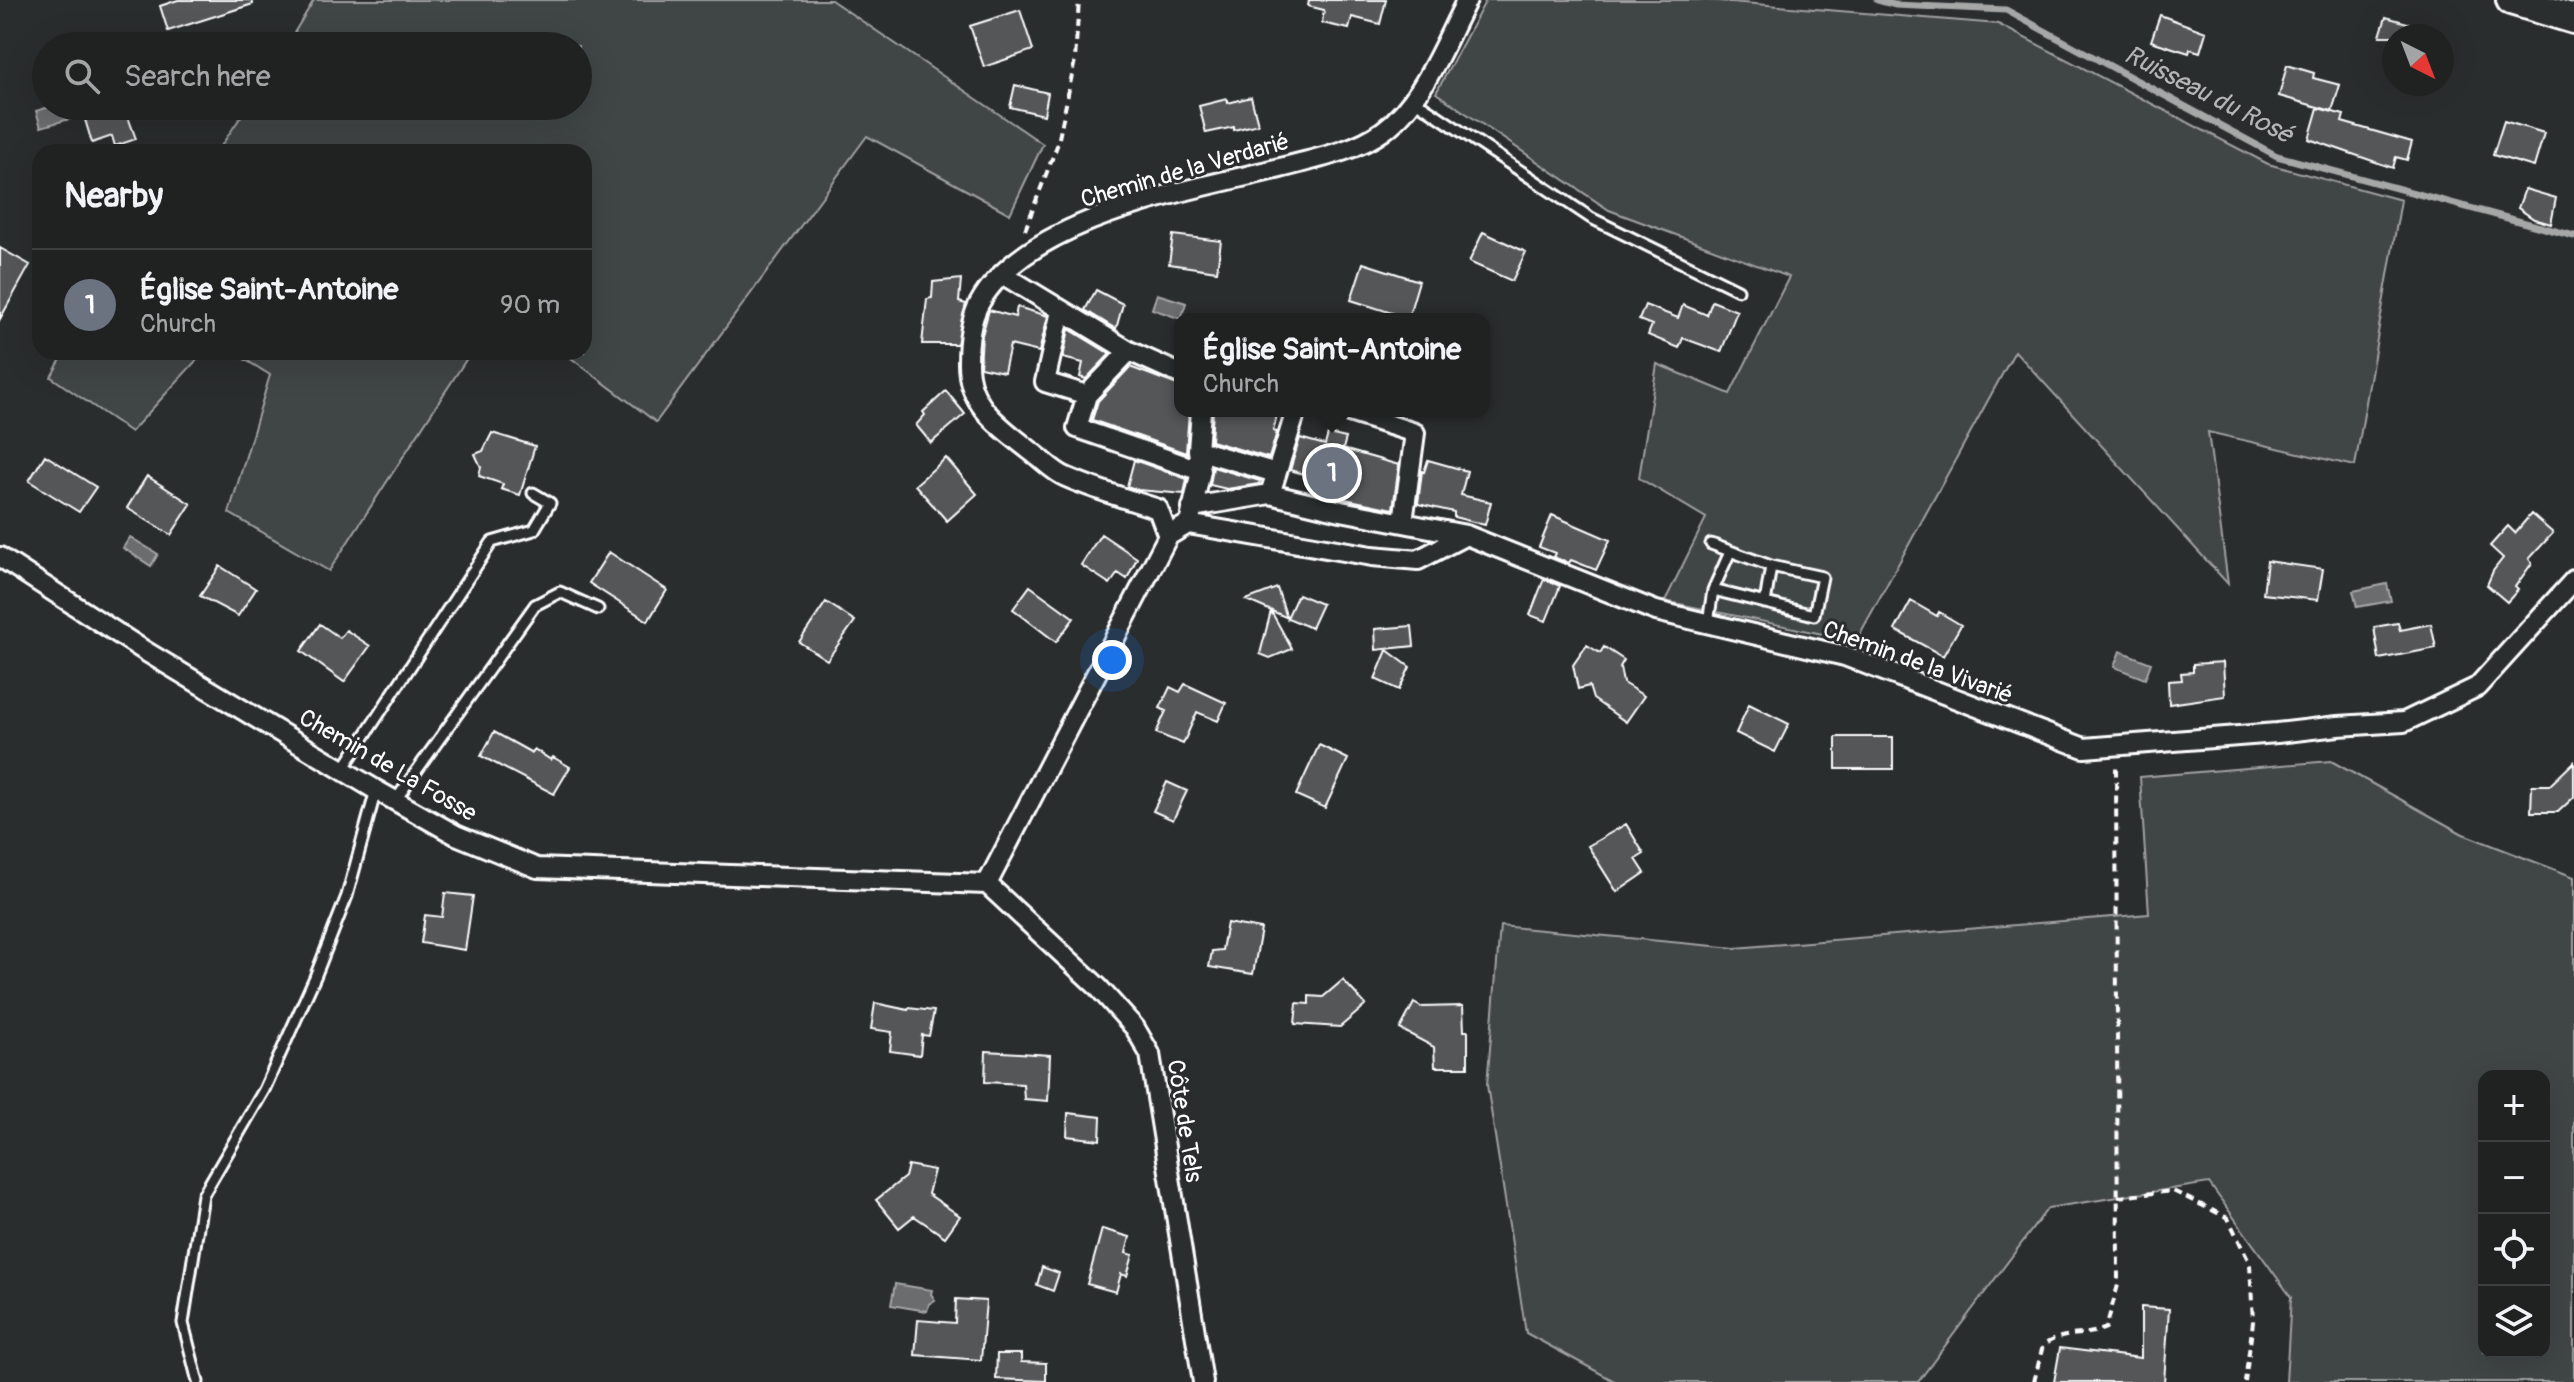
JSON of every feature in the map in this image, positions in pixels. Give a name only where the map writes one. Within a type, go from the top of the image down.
[{"type":"main road","points":[[2511,0],[2574,19]]},
{"type":"street","name":"Chemin de la Verdarié","points":[[1168,536],[1158,509],[1063,476],[995,422],[981,406],[968,381],[968,344],[978,305],[1002,274],[1043,244],[1092,219],[1153,200],[1303,162],[1355,146],[1382,132],[1414,100],[1467,0]]},
{"type":"street","points":[[1002,274],[1129,351],[1174,371]]},
{"type":"street","points":[[1061,311],[1045,382],[1087,395]]},
{"type":"street","points":[[1129,351],[1087,395],[1077,428],[1201,471]]},
{"type":"street","points":[[1190,516],[1201,471],[1198,450],[1201,417]]},
{"type":"street","points":[[987,884],[1168,536],[1190,516],[1270,494],[1294,417]]},
{"type":"street","points":[[1365,417],[1415,433],[1403,522]]},
{"type":"street","points":[[1198,450],[1276,473]]},
{"type":"street","name":"Chemin de la Vivarié","points":[[1270,494],[1466,535],[1656,611],[1845,656],[2084,748],[2404,722],[2477,687],[2574,580]]},
{"type":"street","points":[[1190,516],[1372,556],[1418,560],[1466,535]]},
{"type":"street","name":"Chemin de La Fosse","points":[[0,557],[145,651],[376,790],[456,835],[537,868],[987,884]]},
{"type":"street","name":"Côte de Tels","points":[[987,884],[1098,987],[1135,1028],[1150,1054],[1203,1382]]},
{"type":"lane","points":[[1414,100],[1591,218],[1738,290]]},
{"type":"lane","points":[[343,769],[492,542],[534,530],[550,503],[533,493]]},
{"type":"lane","points":[[1711,544],[1771,566],[1822,577],[1814,615],[1713,590]]},
{"type":"lane","points":[[1708,623],[1713,590],[1730,552]]},
{"type":"lane","points":[[1765,603],[1771,566]]},
{"type":"lane","points":[[395,801],[535,605],[560,592],[598,609]]},
{"type":"lane","points":[[198,1382],[183,1323],[203,1195],[264,1090],[315,977],[347,896],[376,790]]},
{"type":"path","points":[[1021,260],[1020,244],[1058,143],[1075,60],[1079,0]]},
{"type":"path","points":[[2034,1382],[2043,1345],[2058,1335],[2092,1334],[2106,1328],[2118,1285],[2116,746]]},
{"type":"path","points":[[2118,1197],[2173,1191],[2228,1218],[2250,1264],[2253,1322],[2245,1382]]},
{"type":"shaded area","points":[[314,0],[831,0],[1043,144],[1010,214],[867,136],[656,422],[574,360],[592,360],[592,144],[222,144],[239,120],[592,120],[592,32],[295,32]]},
{"type":"shaded area","points":[[1486,0],[1706,0],[1998,24],[2268,164],[2401,200],[2355,466],[2208,432],[2228,584],[2015,351],[1856,641],[1665,601],[1706,518],[1639,478],[1657,364],[1730,394],[1789,277],[1609,210],[1436,93]]},
{"type":"shaded area","points":[[39,120],[66,120],[41,127]]},
{"type":"shaded area","points":[[1157,294],[1186,303],[1183,313],[1174,313],[1174,317],[1152,309]]},
{"type":"shaded area","points":[[61,360],[197,360],[131,432],[51,377]]},
{"type":"shaded area","points":[[246,360],[466,360],[329,571],[229,513],[270,375]]},
{"type":"shaded area","points":[[130,537],[158,554],[151,566],[123,548]]},
{"type":"shaded area","points":[[2387,584],[2391,601],[2357,607],[2353,591]]},
{"type":"shaded area","points":[[2120,651],[2151,663],[2145,679],[2114,667]]},
{"type":"shaded area","points":[[2331,761],[2463,834],[2574,877],[2574,1382],[2286,1382],[2291,1297],[2209,1183],[2048,1208],[1918,1382],[1616,1382],[1526,1333],[1487,1085],[1500,926],[1735,948],[2149,914],[2140,777]]},
{"type":"shaded area","points":[[895,1284],[932,1290],[935,1300],[929,1304],[927,1311],[891,1305]]},
{"type":"building","points":[[178,0],[252,0],[253,4],[168,31],[160,6]]},
{"type":"building","points":[[1309,0],[1386,0],[1380,24],[1352,17],[1349,29],[1322,23],[1324,10],[1308,6]]},
{"type":"building","points":[[1020,10],[1033,50],[984,67],[970,26]]},
{"type":"building","points":[[2160,15],[2206,32],[2200,52],[2190,49],[2189,53],[2151,41]]},
{"type":"building","points":[[2386,17],[2411,24],[2384,24]]},
{"type":"building","points":[[2287,65],[2314,73],[2313,78],[2340,85],[2332,111],[2279,96]]},
{"type":"building","points":[[1015,85],[1048,93],[1044,115],[1010,107]]},
{"type":"building","points":[[1251,97],[1258,124],[1206,133],[1199,106]]},
{"type":"building","points":[[2318,108],[2344,115],[2342,122],[2412,142],[2407,160],[2396,157],[2393,168],[2309,139]]},
{"type":"building","points":[[85,120],[129,120],[136,139],[114,144],[112,136],[92,143]]},
{"type":"building","points":[[2504,121],[2544,133],[2534,167],[2493,155]]},
{"type":"building","points":[[2525,189],[2556,198],[2551,224],[2534,219],[2518,208]]},
{"type":"building","points":[[1483,232],[1526,252],[1512,281],[1469,262]]},
{"type":"building","points":[[1173,235],[1221,241],[1217,271],[1169,264]]},
{"type":"building","points":[[0,248],[30,265],[0,319]]},
{"type":"building","points":[[1363,263],[1419,281],[1409,313],[1392,313],[1351,300]]},
{"type":"building","points":[[961,279],[959,302],[966,304],[957,344],[922,344],[927,299],[932,298],[933,282]]},
{"type":"building","points":[[1096,290],[1123,304],[1116,329],[1085,310]]},
{"type":"building","points":[[1712,301],[1737,311],[1721,352],[1683,338],[1679,348],[1648,335],[1652,325],[1639,320],[1645,305],[1678,318],[1683,305],[1707,315]]},
{"type":"building","points":[[1017,307],[1048,316],[1039,352],[1010,345],[1004,372],[980,367],[982,335],[989,310],[1015,317]]},
{"type":"building","points":[[1069,329],[1110,354],[1086,379],[1080,377],[1083,363],[1063,358]]},
{"type":"building","points":[[1130,367],[1174,384],[1174,417],[1189,417],[1186,453],[1092,420],[1098,401]]},
{"type":"building","points":[[946,391],[965,414],[931,443],[916,425],[925,415],[923,412]]},
{"type":"building","points":[[1213,417],[1276,417],[1273,431],[1277,432],[1269,458],[1211,441]]},
{"type":"building","points":[[492,433],[535,446],[520,495],[501,489],[503,484],[479,476],[481,467],[475,454],[483,451]]},
{"type":"building","points":[[1328,434],[1346,438],[1343,449],[1399,465],[1393,509],[1331,496],[1331,493],[1314,489],[1317,478],[1290,470],[1300,438],[1325,445]]},
{"type":"building","points":[[45,455],[96,487],[79,512],[29,481]]},
{"type":"building","points":[[946,458],[977,494],[947,521],[915,485]]},
{"type":"building","points":[[1134,460],[1187,479],[1184,494],[1138,490],[1127,486]]},
{"type":"building","points":[[1428,460],[1467,471],[1461,495],[1491,502],[1485,525],[1454,517],[1454,512],[1418,504],[1422,471]]},
{"type":"building","points":[[1213,467],[1260,481],[1259,484],[1227,489],[1210,485]]},
{"type":"building","points":[[147,476],[191,504],[171,535],[127,508]]},
{"type":"building","points":[[2531,514],[2553,533],[2529,559],[2532,563],[2515,587],[2518,590],[2507,602],[2487,585],[2503,558],[2490,546],[2508,526],[2515,533]]},
{"type":"building","points":[[1552,515],[1610,540],[1596,570],[1553,557],[1555,553],[1539,547]]},
{"type":"building","points":[[1101,534],[1137,558],[1127,579],[1118,573],[1110,584],[1081,565]]},
{"type":"building","points":[[609,552],[667,590],[648,621],[589,583]]},
{"type":"building","points":[[2267,561],[2323,569],[2318,600],[2263,594]]},
{"type":"building","points":[[220,566],[256,589],[238,616],[200,596]]},
{"type":"building","points":[[1544,579],[1560,586],[1546,621],[1530,615]]},
{"type":"building","points":[[1030,586],[1074,618],[1056,642],[1013,609]]},
{"type":"building","points":[[1277,588],[1287,618],[1246,600]]},
{"type":"building","points":[[1298,594],[1322,604],[1311,628],[1287,618]]},
{"type":"building","points":[[1911,601],[1961,625],[1943,656],[1895,630]]},
{"type":"building","points":[[826,602],[855,621],[827,660],[799,642]]},
{"type":"building","points":[[1271,611],[1292,649],[1270,658],[1260,654]]},
{"type":"building","points":[[2398,623],[2400,630],[2431,624],[2436,648],[2379,659],[2374,627]]},
{"type":"building","points":[[320,624],[340,638],[346,630],[370,646],[344,682],[301,651]]},
{"type":"building","points":[[1412,626],[1414,646],[1376,650],[1375,629]]},
{"type":"building","points":[[1587,645],[1600,653],[1604,647],[1624,660],[1620,667],[1623,683],[1644,696],[1626,722],[1593,699],[1589,686],[1578,689],[1573,665]]},
{"type":"building","points":[[1387,650],[1410,667],[1399,690],[1375,679]]},
{"type":"building","points":[[2223,662],[2225,696],[2169,704],[2168,681],[2182,680],[2181,673],[2193,672],[2193,664]]},
{"type":"building","points":[[1185,684],[1226,703],[1218,721],[1197,712],[1183,744],[1156,733],[1166,711],[1160,708],[1170,687],[1180,692]]},
{"type":"building","points":[[1749,704],[1789,724],[1775,752],[1736,733]]},
{"type":"building","points":[[494,732],[532,753],[534,749],[570,767],[554,794],[481,756]]},
{"type":"building","points":[[1836,737],[1893,737],[1893,769],[1836,769]]},
{"type":"building","points":[[1319,745],[1348,759],[1325,808],[1296,795]]},
{"type":"building","points":[[2574,762],[2574,797],[2558,812],[2531,812],[2532,785],[2550,785]]},
{"type":"building","points":[[1167,782],[1187,791],[1173,820],[1153,811]]},
{"type":"building","points":[[1626,824],[1644,854],[1636,859],[1645,873],[1617,892],[1588,846]]},
{"type":"building","points":[[445,893],[473,896],[465,950],[421,943],[425,915],[442,917]]},
{"type":"building","points":[[1227,923],[1261,929],[1253,974],[1209,967],[1212,951],[1222,950]]},
{"type":"building","points":[[1343,980],[1366,1005],[1340,1027],[1295,1024],[1297,1003],[1309,1004],[1309,996],[1323,997]]},
{"type":"building","points":[[875,1003],[908,1010],[934,1011],[929,1036],[922,1035],[920,1055],[890,1051],[892,1032],[871,1029]]},
{"type":"building","points":[[1414,1003],[1421,1007],[1463,1006],[1464,1031],[1468,1031],[1468,1067],[1435,1067],[1434,1047],[1400,1029]]},
{"type":"building","points":[[986,1051],[1050,1055],[1048,1101],[1024,1099],[1023,1084],[985,1082]]},
{"type":"building","points":[[1068,1113],[1101,1117],[1100,1140],[1067,1136]]},
{"type":"building","points":[[908,1165],[934,1170],[928,1194],[960,1216],[945,1237],[914,1216],[899,1228],[876,1200],[905,1177]]},
{"type":"building","points":[[1102,1229],[1130,1237],[1126,1253],[1133,1255],[1127,1276],[1121,1274],[1116,1292],[1087,1284]]},
{"type":"building","points":[[1042,1267],[1059,1273],[1053,1291],[1037,1285]]},
{"type":"building","points":[[956,1299],[986,1301],[981,1360],[915,1355],[918,1320],[955,1323]]},
{"type":"building","points":[[2141,1307],[2169,1309],[2164,1382],[2054,1382],[2060,1348],[2141,1358]]},
{"type":"building","points":[[997,1354],[1021,1354],[1021,1362],[1046,1363],[1046,1381],[996,1379]]},
{"type":"waterway","name":"Ruisseau du Rosé","points":[[1877,0],[1895,5],[2006,10],[2277,156],[2574,236]]},
{"type":"place","name":"Église Saint-Antoine","points":[[1332,473]]}]
